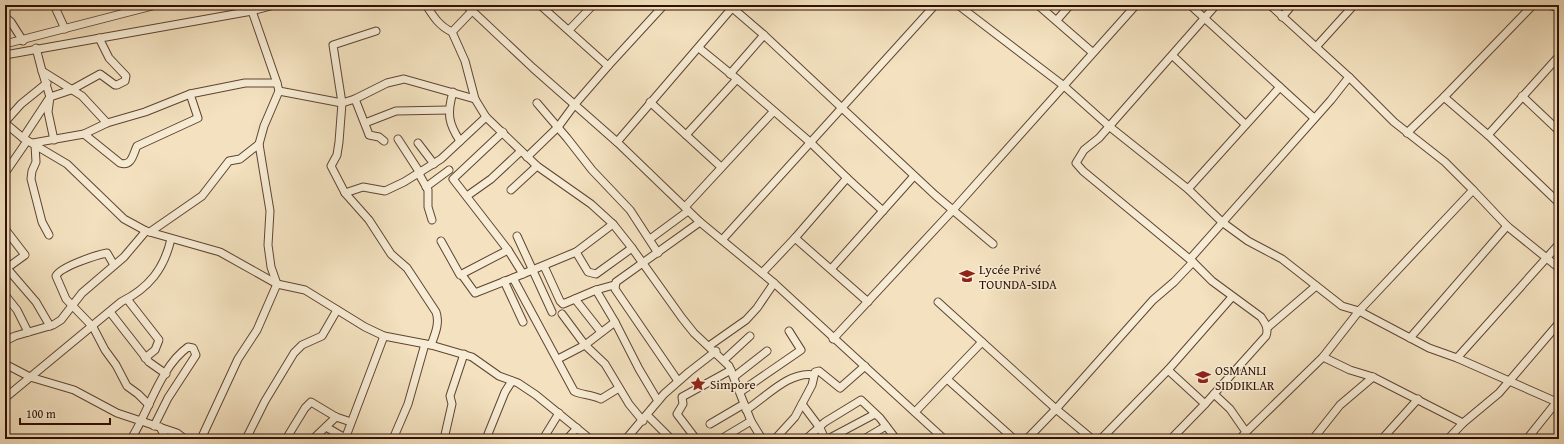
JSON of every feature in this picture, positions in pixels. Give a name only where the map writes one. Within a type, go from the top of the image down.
[{"type":"street","points":[[54,5],[65,29]]},
{"type":"street","points":[[5,44],[23,41],[65,29],[127,8],[156,5]]},
{"type":"street","points":[[5,55],[36,48],[99,38],[240,9],[274,5]]},
{"type":"street","points":[[426,5],[438,23],[443,28],[452,32],[465,61],[475,99],[486,117],[537,166],[591,204],[613,224],[694,333],[724,360],[733,373],[745,407],[759,438]]},
{"type":"street","points":[[540,5],[608,66]]},
{"type":"street","points":[[569,30],[593,5]]},
{"type":"street","points":[[527,157],[558,127],[575,104],[608,66],[664,5]]},
{"type":"street","points":[[722,240],[935,5]]},
{"type":"street","points":[[958,5],[1064,86],[1110,127],[1188,189],[1222,222],[1248,242],[1282,259],[1342,306],[1359,311],[1429,348],[1457,358],[1509,382],[1558,401],[1527,439]]},
{"type":"street","points":[[1038,5],[1092,52]]},
{"type":"street","points":[[1057,20],[1070,5]]},
{"type":"street","points":[[833,339],[952,211],[1064,86],[1092,52],[1136,5]]},
{"type":"street","points":[[1190,5],[1314,118]]},
{"type":"street","points":[[1171,439],[1205,404],[1266,336],[1267,328],[1261,317],[1207,277],[1192,260],[1083,171],[1076,163],[1084,150],[1110,127],[1216,5]]},
{"type":"street","points":[[1270,5],[1349,77],[1407,133],[1445,162],[1507,226],[1559,268]]},
{"type":"street","points":[[1282,17],[1292,5]]},
{"type":"street","points":[[1316,47],[1354,5]]},
{"type":"street","points":[[1407,133],[1533,5]]},
{"type":"street","points":[[1548,5],[1559,8]]},
{"type":"street","points":[[452,32],[469,7],[533,68],[617,142],[700,222],[774,283],[833,339],[865,366],[944,439]]},
{"type":"street","points":[[617,142],[650,102],[699,48],[730,7],[764,35],[952,211],[993,244]]},
{"type":"street","points":[[202,439],[238,358],[257,330],[277,284],[271,267],[268,245],[270,211],[265,191],[259,144],[264,126],[280,91],[254,8]]},
{"type":"street","points":[[5,17],[11,22],[23,41]]},
{"type":"street","points":[[376,31],[333,45],[342,103],[337,155],[331,164],[345,194],[369,220],[391,254],[407,268],[432,304],[438,317],[408,404],[393,439]]},
{"type":"street","points":[[730,74],[764,35]]},
{"type":"street","points":[[50,96],[71,90],[100,74],[117,85],[126,79],[126,76],[110,58],[99,38]]},
{"type":"street","points":[[36,48],[50,96],[48,112],[54,140]]},
{"type":"street","points":[[699,48],[811,143],[883,211]]},
{"type":"street","points":[[1173,56],[1245,124]]},
{"type":"street","points":[[1488,135],[1559,56]]},
{"type":"street","points":[[42,71],[88,101],[106,123]]},
{"type":"street","points":[[1028,439],[1153,300],[1174,282],[1222,222],[1331,100],[1349,77]]},
{"type":"street","points":[[280,91],[342,103],[355,99],[387,83],[404,79],[475,99]]},
{"type":"street","points":[[686,135],[737,79]]},
{"type":"street","points":[[46,83],[21,104],[5,123],[30,142],[67,164],[124,219],[148,231],[171,239],[220,252],[277,284],[305,290],[384,336],[428,344],[464,354],[499,376],[512,381],[536,395],[590,439]]},
{"type":"street","points":[[30,142],[54,140],[84,134],[106,123],[146,112],[190,94],[245,83],[277,83]]},
{"type":"street","points":[[1188,189],[1245,124],[1280,87]]},
{"type":"street","points":[[453,92],[448,110],[450,125],[460,141]]},
{"type":"street","points":[[84,134],[120,163],[128,163],[132,160],[137,146],[198,118],[190,94]]},
{"type":"street","points":[[5,173],[30,142],[50,96]]},
{"type":"street","points":[[1522,96],[1559,131]]},
{"type":"street","points":[[1444,97],[1488,135],[1559,203]]},
{"type":"street","points":[[355,99],[369,135],[380,137],[384,140]]},
{"type":"street","points":[[650,102],[721,167]]},
{"type":"street","points":[[537,103],[588,165],[630,210],[658,253]]},
{"type":"street","points":[[365,123],[396,111],[448,110]]},
{"type":"street","points":[[650,239],[686,209],[721,167],[773,112]]},
{"type":"street","points":[[345,194],[363,187],[385,191],[420,173],[434,164],[486,117]]},
{"type":"street","points":[[503,132],[453,179],[508,250],[523,274]]},
{"type":"street","points":[[398,139],[420,173],[426,187],[432,220]]},
{"type":"street","points":[[30,142],[36,162],[32,171],[31,179],[42,222],[49,236]]},
{"type":"street","points":[[418,143],[434,164]]},
{"type":"street","points":[[5,341],[15,336],[50,326],[61,320],[82,293],[124,257],[148,231],[202,196],[229,161],[240,160],[259,144]]},
{"type":"street","points":[[467,196],[491,179],[521,151]]},
{"type":"street","points":[[511,190],[537,166]]},
{"type":"street","points":[[426,187],[449,170]]},
{"type":"street","points":[[832,268],[914,176]]},
{"type":"street","points":[[762,273],[795,238],[847,178]]},
{"type":"street","points":[[1240,439],[1323,357],[1359,311],[1473,190]]},
{"type":"street","points":[[544,266],[561,303],[614,285],[616,282],[700,222]]},
{"type":"street","points":[[441,241],[458,273],[462,275],[475,293],[576,252],[613,224]]},
{"type":"street","points":[[1410,338],[1507,226]]},
{"type":"street","points":[[5,229],[25,255],[6,267],[42,309],[50,326]]},
{"type":"street","points":[[517,236],[552,312]]},
{"type":"street","points":[[795,238],[832,268],[868,302]]},
{"type":"street","points":[[5,398],[51,358],[93,327],[127,299],[141,292],[151,283],[169,250],[171,239]]},
{"type":"street","points":[[1457,358],[1559,244]]},
{"type":"street","points":[[576,252],[588,272],[596,274],[632,248]]},
{"type":"street","points":[[462,275],[508,250]]},
{"type":"street","points":[[114,265],[107,253],[71,265],[56,274],[62,293],[72,306],[93,327],[105,350],[116,364],[127,386],[149,405]]},
{"type":"street","points":[[513,278],[576,393],[592,394],[603,398],[619,388]]},
{"type":"street","points":[[504,281],[523,322]]},
{"type":"street","points":[[709,346],[746,320],[757,308],[774,283]]},
{"type":"street","points":[[614,285],[678,381]]},
{"type":"street","points":[[1267,328],[1316,286]]},
{"type":"street","points":[[596,290],[658,401]]},
{"type":"street","points":[[5,295],[16,310],[28,332]]},
{"type":"street","points":[[1101,439],[1168,370],[1232,297]]},
{"type":"street","points":[[127,299],[159,340],[156,350],[145,358]]},
{"type":"street","points":[[575,299],[601,332]]},
{"type":"street","points":[[938,302],[1056,409],[1092,439]]},
{"type":"street","points":[[246,439],[264,401],[294,352],[302,345],[322,336],[337,310]]},
{"type":"street","points":[[110,312],[145,358],[166,374]]},
{"type":"street","points":[[562,314],[586,345],[605,364],[619,388],[645,418],[671,439]]},
{"type":"street","points":[[558,359],[586,345],[614,322]]},
{"type":"street","points":[[1448,439],[1463,423],[1499,393],[1559,323]]},
{"type":"street","points":[[740,392],[801,350],[789,331]]},
{"type":"street","points":[[326,427],[345,439],[384,336]]},
{"type":"street","points":[[724,360],[750,336]]},
{"type":"street","points":[[915,412],[982,342]]},
{"type":"street","points":[[131,439],[166,374],[185,350],[191,347],[195,350],[196,355],[168,398],[157,426]]},
{"type":"street","points":[[696,439],[677,414],[683,404],[682,397],[733,373],[767,351]]},
{"type":"street","points":[[626,439],[658,401],[678,381],[716,352]]},
{"type":"street","points":[[444,439],[452,404],[450,396],[464,354]]},
{"type":"street","points":[[1323,357],[1350,370],[1373,377],[1463,423]]},
{"type":"street","points":[[5,364],[30,377],[74,390],[105,407],[157,426],[185,439]]},
{"type":"street","points":[[775,439],[787,427],[802,404],[812,386],[814,375],[819,371],[842,387],[865,366]]},
{"type":"street","points":[[1168,370],[1205,404]]},
{"type":"street","points":[[710,424],[745,407],[802,374],[814,375]]},
{"type":"street","points":[[1314,439],[1340,405],[1373,377]]},
{"type":"street","points":[[946,380],[1014,439]]},
{"type":"street","points":[[486,439],[505,392],[512,381]]},
{"type":"street","points":[[1214,394],[1230,409],[1246,432]]},
{"type":"street","points":[[1382,439],[1418,399]]},
{"type":"street","points":[[806,439],[825,422],[861,400],[886,426],[896,439]]},
{"type":"street","points":[[286,439],[305,408],[311,402],[336,417],[351,422]]},
{"type":"street","points":[[802,404],[827,439],[875,414]]},
{"type":"street","points":[[543,439],[559,413]]},
{"type":"street","points":[[313,439],[336,417]]},
{"type":"street","points":[[721,439],[751,421]]},
{"type":"street","points":[[157,426],[166,439]]},
{"type":"street","points":[[864,439],[886,426]]},
{"type":"street","points":[[567,439],[577,428]]},
{"type":"place","name":"Lycée Privé TOUNDA-SIDA","points":[[967,276]]},
{"type":"place","name":"OSMANLI SIDDIKLAR","points":[[1203,377]]},
{"type":"place","name":"Simpore","points":[[698,384]]}]
